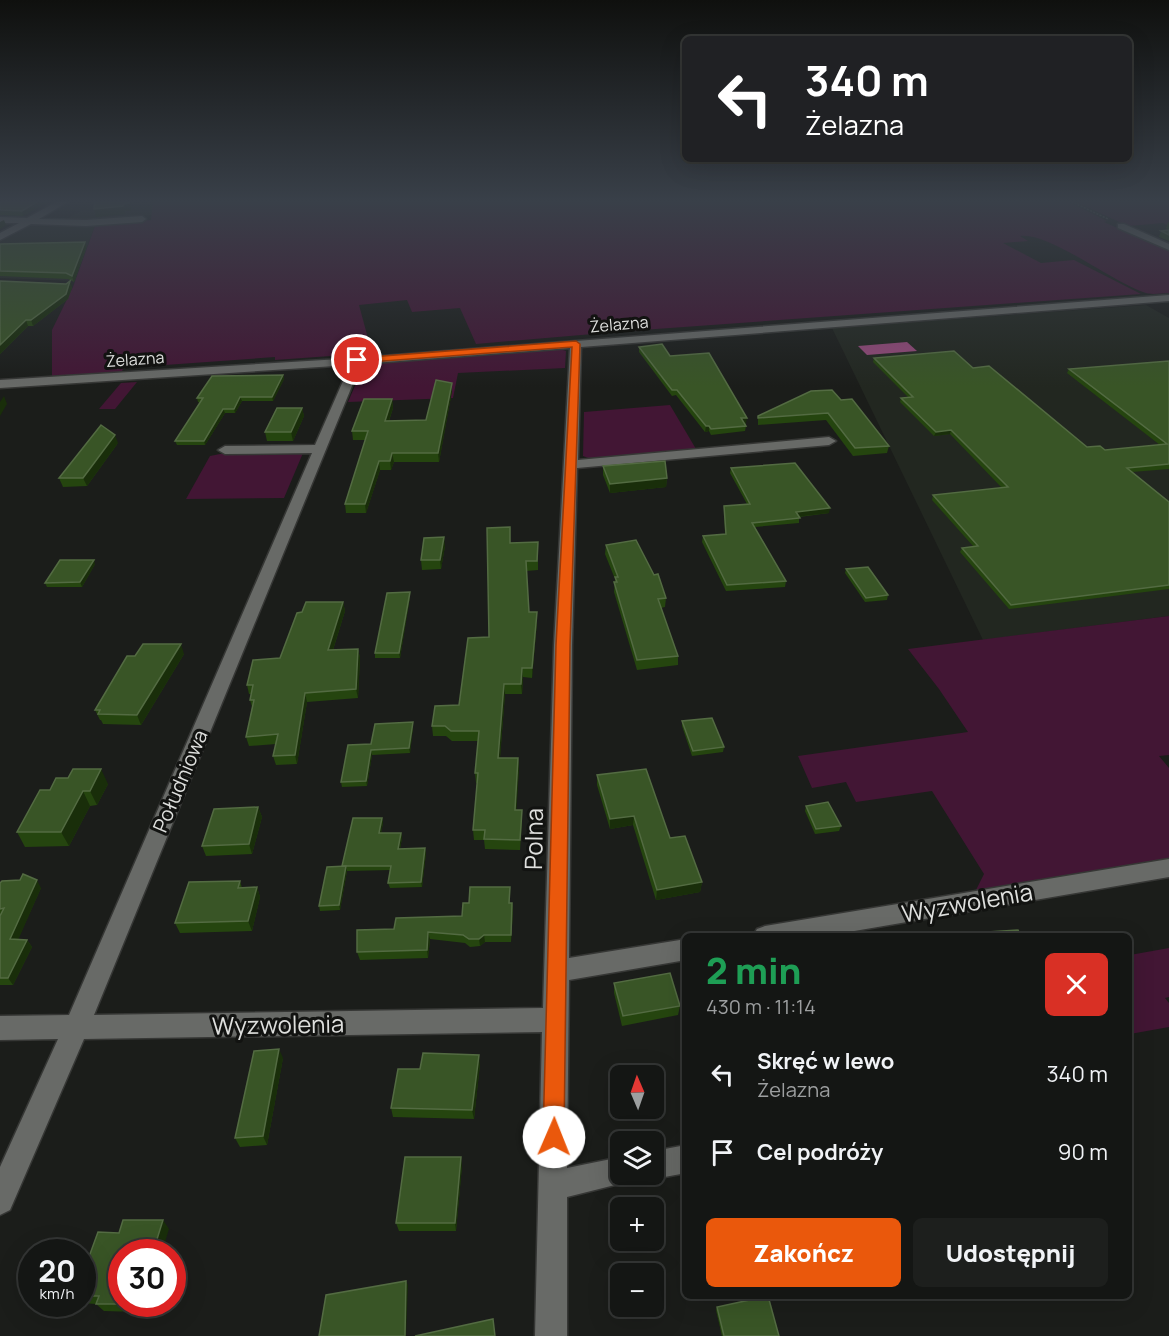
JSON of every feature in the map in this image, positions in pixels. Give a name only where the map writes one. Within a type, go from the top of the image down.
[{"type":"street","name":"Żelazna","points":[[0,384],[576,344],[1169,298]]},
{"type":"street","points":[[1154,299],[1169,308]]},
{"type":"street","name":"Polna","points":[[551,1336],[563,645],[576,344]]},
{"type":"street","name":"Południowa","points":[[0,1200],[77,1026],[357,360]]},
{"type":"street","points":[[570,465],[829,441]]},
{"type":"street","points":[[225,450],[320,449]]},
{"type":"street","name":"Wyzwolenia","points":[[783,933],[1169,868]]},
{"type":"street","points":[[558,971],[682,951]]},
{"type":"street","name":"Wyzwolenia","points":[[0,1028],[557,1020]]},
{"type":"street","points":[[664,1163],[682,1160]]},
{"type":"street","points":[[552,1185],[610,1173]]},
{"type":"shaded area","points":[[0,262],[81,262],[74,281],[0,278]]},
{"type":"shaded area","points":[[82,262],[1079,262],[1141,294],[476,344],[460,308],[412,312],[407,300],[359,305],[372,353],[275,360],[275,357],[123,368],[122,372],[52,376],[52,330],[73,287]]},
{"type":"shaded area","points":[[1087,262],[1169,262],[1169,293],[1146,293]]},
{"type":"shaded area","points":[[1146,305],[1169,318],[1169,616],[983,640],[832,328]]},
{"type":"shaded area","points":[[907,342],[917,351],[867,355],[858,346]]},
{"type":"shaded area","points":[[560,349],[566,351],[565,368],[458,373],[453,398],[348,402],[364,365],[367,364]]},
{"type":"shaded area","points":[[137,382],[115,409],[99,409],[121,383]]},
{"type":"shaded area","points":[[670,405],[696,449],[591,459],[583,456],[584,412]]},
{"type":"shaded area","points":[[303,453],[284,498],[186,499],[210,456]]},
{"type":"shaded area","points":[[1169,616],[1169,755],[1159,756],[1169,768],[1169,858],[976,890],[984,874],[932,791],[856,802],[846,782],[812,788],[798,756],[968,732],[908,649]]},
{"type":"shaded area","points":[[1169,948],[1169,997],[1165,998],[1169,1003],[1169,1027],[1132,1034],[1132,955]]},
{"type":"building","points":[[0,262],[77,262],[72,276],[66,273],[0,271]]},
{"type":"building","points":[[0,281],[66,284],[70,281],[66,294],[31,320],[26,320],[0,345]]},
{"type":"building","points":[[662,344],[670,356],[709,353],[747,418],[741,418],[746,426],[711,429],[706,426],[677,390],[672,390],[639,347]]},
{"type":"building","points":[[954,351],[973,368],[989,366],[1087,447],[1100,446],[1105,450],[1167,444],[1069,369],[1169,361],[1169,464],[1127,468],[1169,502],[1169,585],[1011,605],[962,548],[978,546],[933,495],[1008,487],[951,430],[936,432],[901,398],[913,397],[874,358]]},
{"type":"building","points":[[283,375],[272,397],[240,397],[234,409],[223,409],[204,441],[175,441],[203,398],[197,398],[212,376]]},
{"type":"building","points":[[436,380],[452,383],[438,453],[392,453],[390,461],[379,461],[365,504],[345,504],[368,431],[352,431],[364,399],[392,399],[385,421],[426,420]]},
{"type":"building","points":[[832,390],[841,400],[852,399],[889,446],[855,448],[828,413],[758,418],[811,391]]},
{"type":"building","points":[[277,408],[302,408],[291,432],[265,432]]},
{"type":"building","points":[[101,425],[115,435],[83,478],[59,478]]},
{"type":"building","points":[[665,461],[667,478],[610,484],[603,466]]},
{"type":"building","points":[[795,463],[830,508],[796,512],[800,518],[752,523],[786,581],[727,585],[703,536],[726,534],[724,506],[750,504],[731,468]]},
{"type":"building","points":[[510,527],[510,543],[538,542],[537,561],[526,561],[529,612],[537,612],[532,668],[522,668],[521,684],[504,684],[498,758],[518,758],[515,810],[522,810],[520,840],[484,839],[485,830],[473,830],[479,731],[451,731],[445,726],[432,726],[435,706],[459,705],[468,638],[489,637],[487,528]]},
{"type":"building","points":[[444,537],[440,560],[421,560],[424,538]]},
{"type":"building","points":[[636,540],[654,575],[658,574],[666,598],[658,599],[678,656],[637,660],[614,582],[617,582],[615,577],[618,577],[606,545]]},
{"type":"building","points":[[60,560],[94,560],[80,582],[45,583]]},
{"type":"building","points":[[868,567],[888,595],[866,598],[846,569]]},
{"type":"building","points":[[410,592],[399,653],[375,653],[387,593]]},
{"type":"building","points":[[306,602],[343,602],[328,650],[358,649],[356,689],[305,693],[295,755],[273,756],[278,734],[246,737],[254,700],[250,700],[253,685],[247,685],[253,660],[280,658],[297,613],[302,612]]},
{"type":"building","points":[[143,644],[181,644],[137,715],[98,714],[100,710],[95,710],[127,656],[135,656]]},
{"type":"building","points":[[712,718],[724,747],[693,751],[682,721]]},
{"type":"building","points":[[413,722],[409,748],[371,750],[366,781],[341,782],[348,745],[371,744],[375,724]]},
{"type":"building","points":[[73,769],[101,769],[90,791],[83,791],[61,832],[17,832],[40,790],[50,790],[56,778],[68,778]]},
{"type":"building","points":[[646,769],[670,838],[685,836],[702,882],[657,890],[634,816],[610,819],[597,775]]},
{"type":"building","points":[[828,802],[841,826],[816,829],[806,806]]},
{"type":"building","points":[[258,807],[249,844],[202,846],[214,809]]},
{"type":"building","points":[[353,818],[382,818],[379,833],[401,833],[398,849],[425,848],[421,882],[388,883],[391,866],[342,866]]},
{"type":"building","points":[[346,866],[339,905],[319,906],[327,867]]},
{"type":"building","points":[[23,874],[37,880],[10,939],[27,940],[8,978],[0,978],[0,916],[4,908],[0,909],[0,883],[20,880]]},
{"type":"building","points":[[240,881],[238,888],[257,887],[248,921],[175,923],[189,882]]},
{"type":"building","points":[[470,887],[510,887],[511,935],[484,935],[479,939],[469,939],[463,935],[428,932],[427,950],[357,952],[357,930],[394,929],[396,918],[462,916],[463,903],[469,903]]},
{"type":"building","points":[[1018,930],[1020,933],[988,933]]},
{"type":"building","points":[[670,973],[680,1006],[623,1016],[614,983]]},
{"type":"building","points":[[279,1049],[263,1136],[235,1138],[254,1051]]},
{"type":"building","points":[[423,1053],[479,1055],[472,1110],[391,1108],[398,1069],[420,1069]]},
{"type":"building","points":[[405,1157],[461,1157],[455,1223],[396,1223]]},
{"type":"building","points":[[123,1220],[163,1220],[157,1239],[108,1239],[108,1304],[96,1304],[99,1296],[96,1296],[95,1239],[98,1232],[119,1233]]},
{"type":"building","points":[[406,1281],[405,1336],[319,1336],[326,1295]]},
{"type":"building","points":[[754,1299],[769,1299],[779,1336],[724,1336],[717,1307]]},
{"type":"building","points":[[493,1319],[495,1336],[415,1336]]},
{"type":"route","points":[[357,360],[576,344],[563,645],[554,1137]]}]
